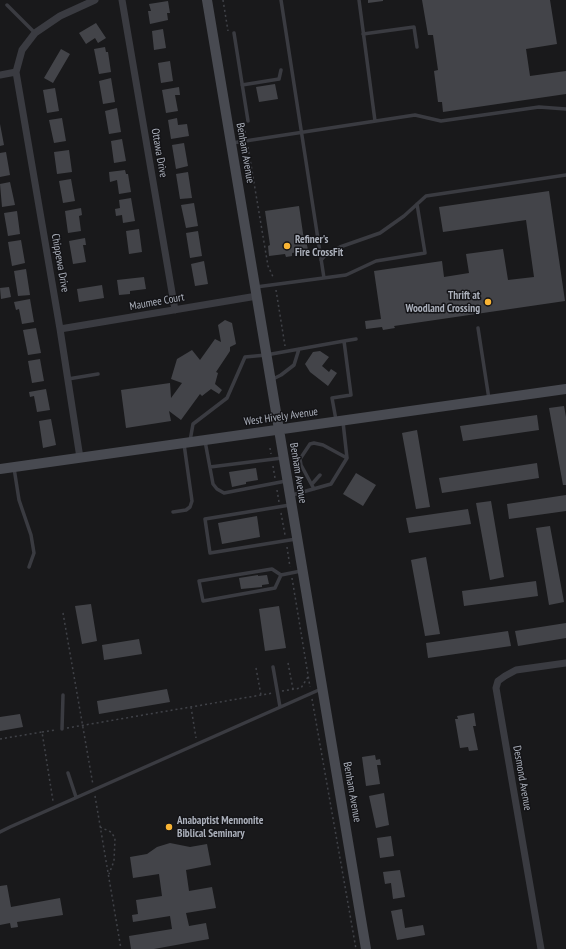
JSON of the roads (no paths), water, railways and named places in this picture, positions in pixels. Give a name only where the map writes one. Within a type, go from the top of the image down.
[{"type":"main road","name":"Benham Avenue","points":[[207,0],[366,949]]},
{"type":"main road","name":"West Hively Avenue","points":[[0,469],[566,389]]},
{"type":"street","points":[[0,75],[16,72],[22,50],[35,33],[60,16],[95,0]]},
{"type":"street","name":"Ottawa Drive","points":[[122,0],[175,310]]},
{"type":"street","name":"Chippewa Drive","points":[[16,72],[60,329],[80,458]]},
{"type":"street","name":"Maumee Court","points":[[60,329],[175,310],[256,291]]},
{"type":"street","name":"Desmond Avenue","points":[[541,949],[496,688],[498,681],[516,670],[566,663]]},
{"type":"lane","points":[[281,0],[320,260],[324,278]]},
{"type":"lane","points":[[359,0],[376,121]]},
{"type":"lane","points":[[7,5],[35,33]]},
{"type":"lane","points":[[363,34],[414,27],[417,47]]},
{"type":"lane","points":[[234,33],[248,121]]},
{"type":"lane","points":[[242,84],[279,78],[281,70]]},
{"type":"lane","points":[[231,143],[415,115],[441,121],[539,107],[566,109]]},
{"type":"lane","points":[[320,260],[327,254],[340,247],[380,233],[404,216],[426,196],[566,175]]},
{"type":"lane","points":[[256,291],[275,284],[346,275],[376,261],[425,253],[417,204]]},
{"type":"lane","points":[[478,328],[489,400]]},
{"type":"lane","points":[[173,512],[186,510],[190,507],[192,501],[187,442],[192,424],[227,398],[245,357],[286,352],[356,339]]},
{"type":"lane","points":[[297,539],[210,553],[205,519],[280,507],[290,500],[314,489],[331,484],[347,458],[340,421],[332,398],[351,395],[344,341]]},
{"type":"lane","points":[[270,380],[281,375],[294,365],[300,349]]},
{"type":"lane","points":[[68,379],[98,374]]},
{"type":"lane","points":[[205,440],[213,484],[217,489],[224,493],[287,481]]},
{"type":"lane","points":[[314,489],[301,465],[300,459],[310,444],[314,443],[347,458]]},
{"type":"lane","points":[[331,456],[334,451]]},
{"type":"lane","points":[[210,468],[283,458]]},
{"type":"lane","points":[[14,467],[19,500],[31,535],[34,553],[29,566]]},
{"type":"lane","points":[[306,473],[309,468]]},
{"type":"lane","points":[[312,484],[320,475]]},
{"type":"lane","points":[[281,575],[275,588],[203,601],[199,581],[272,569],[281,575],[302,571]]},
{"type":"lane","points":[[273,667],[280,707]]},
{"type":"lane","points":[[0,832],[10,826],[322,688]]},
{"type":"lane","points":[[62,729],[63,695]]},
{"type":"lane","points":[[68,773],[76,797]]},
{"type":"place","name":"Refiner's Fire CrossFit","points":[[287,246]]},
{"type":"place","name":"Thrift at Woodland Crossing","points":[[488,302]]},
{"type":"place","name":"Anabaptist Mennonite Biblical Seminary","points":[[169,827]]}]
